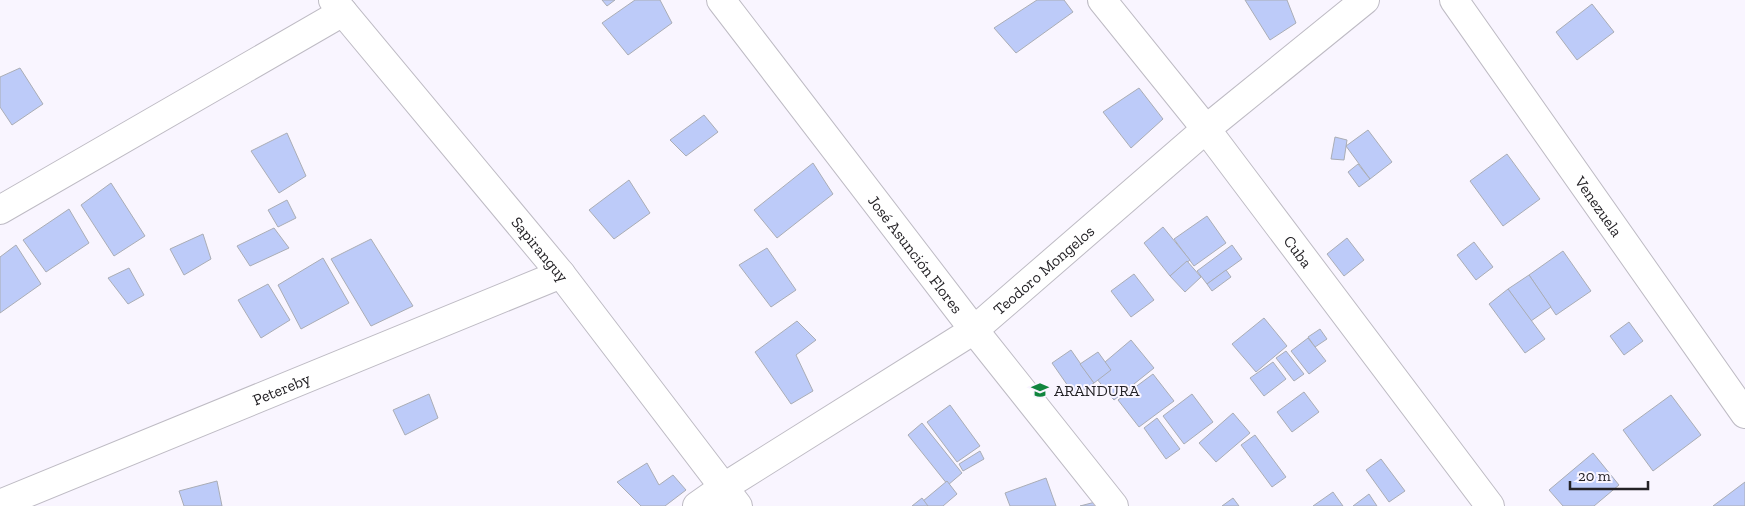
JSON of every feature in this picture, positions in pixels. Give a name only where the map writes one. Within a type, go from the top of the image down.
[{"type":"street","name":"José Asunción Flores","points":[[722,0],[974,330],[1114,506]]},
{"type":"street","name":"Cuba","points":[[1102,0],[1206,128],[1490,506]]},
{"type":"street","name":"Teodoro Mongelos","points":[[697,506],[731,496],[974,330],[1206,128],[1365,0]]},
{"type":"street","name":"Venezuela","points":[[1454,0],[1745,414]]},
{"type":"street","points":[[0,210],[338,6]]},
{"type":"street","name":"Sapiranguy","points":[[338,6],[562,274],[731,496]]},
{"type":"street","name":"Petereby","points":[[0,504],[562,274]]},
{"type":"building","points":[[602,0],[615,0],[607,6]]},
{"type":"building","points":[[635,0],[660,0],[672,23],[628,55],[602,23]]},
{"type":"building","points":[[1037,0],[1064,0],[1073,12],[1016,53],[994,28]]},
{"type":"building","points":[[1245,0],[1287,0],[1296,23],[1270,40]]},
{"type":"building","points":[[1592,4],[1614,32],[1577,60],[1556,32]]},
{"type":"building","points":[[20,68],[43,104],[12,125],[0,107],[0,77]]},
{"type":"building","points":[[1139,88],[1163,119],[1131,148],[1103,112]]},
{"type":"building","points":[[704,115],[718,132],[686,156],[670,140]]},
{"type":"building","points":[[1368,130],[1392,162],[1370,179],[1346,146]]},
{"type":"building","points":[[287,133],[306,176],[279,193],[251,151]]},
{"type":"building","points":[[1335,137],[1347,140],[1344,160],[1331,159]]},
{"type":"building","points":[[1507,154],[1540,199],[1503,226],[1470,181]]},
{"type":"building","points":[[813,163],[833,194],[777,238],[754,210]]},
{"type":"building","points":[[1358,164],[1370,179],[1359,187],[1348,172]]},
{"type":"building","points":[[629,180],[650,213],[614,239],[589,210]]},
{"type":"building","points":[[111,183],[145,236],[114,256],[81,205]]},
{"type":"building","points":[[287,200],[296,218],[278,227],[268,210]]},
{"type":"building","points":[[69,209],[89,243],[46,272],[23,240]]},
{"type":"building","points":[[1207,216],[1226,243],[1194,266],[1174,239]]},
{"type":"building","points":[[1163,227],[1190,260],[1170,276],[1144,243]]},
{"type":"building","points":[[274,228],[289,248],[250,266],[237,246]]},
{"type":"building","points":[[203,234],[211,259],[184,275],[170,249]]},
{"type":"building","points":[[1347,238],[1364,260],[1344,276],[1327,254]]},
{"type":"building","points":[[371,239],[413,306],[371,326],[331,259]]},
{"type":"building","points":[[1474,242],[1493,267],[1476,280],[1457,255]]},
{"type":"building","points":[[16,245],[41,284],[0,313],[0,257]]},
{"type":"building","points":[[1232,245],[1242,259],[1207,284],[1197,271]]},
{"type":"building","points":[[767,248],[796,290],[771,307],[739,265]]},
{"type":"building","points":[[1563,251],[1591,291],[1556,315],[1529,275]]},
{"type":"building","points":[[323,258],[349,303],[301,329],[278,285]]},
{"type":"building","points":[[1187,261],[1201,277],[1185,292],[1170,276]]},
{"type":"building","points":[[129,268],[144,295],[128,304],[108,278]]},
{"type":"building","points":[[1226,270],[1231,277],[1212,291],[1207,284]]},
{"type":"building","points":[[1134,274],[1154,300],[1131,317],[1111,291]]},
{"type":"building","points":[[1529,275],[1551,307],[1531,321],[1508,289]]},
{"type":"building","points":[[268,284],[290,320],[261,338],[238,300]]},
{"type":"building","points":[[1508,289],[1545,339],[1525,353],[1489,304]]},
{"type":"building","points":[[1264,318],[1287,346],[1256,372],[1232,344]]},
{"type":"building","points":[[797,321],[816,340],[796,355],[813,391],[791,404],[755,352]]},
{"type":"building","points":[[1629,322],[1643,341],[1624,355],[1610,336]]},
{"type":"building","points":[[1320,329],[1327,339],[1315,347],[1308,337]]},
{"type":"building","points":[[1308,338],[1326,361],[1309,374],[1291,351]]},
{"type":"building","points":[[1131,340],[1154,368],[1114,400],[1092,373]]},
{"type":"building","points":[[1071,350],[1094,383],[1075,396],[1052,363]]},
{"type":"building","points":[[1286,351],[1304,374],[1294,381],[1276,358]]},
{"type":"building","points":[[1098,352],[1111,370],[1094,383],[1080,364]]},
{"type":"building","points":[[1273,362],[1286,379],[1264,396],[1250,378]]},
{"type":"building","points":[[1153,374],[1174,401],[1139,427],[1118,400]]},
{"type":"building","points":[[1304,392],[1319,412],[1292,432],[1277,412]]},
{"type":"building","points":[[429,394],[438,418],[405,435],[393,410]]},
{"type":"building","points":[[1192,394],[1213,422],[1184,444],[1163,416]]},
{"type":"building","points":[[1671,395],[1701,435],[1653,471],[1623,430]]},
{"type":"building","points":[[950,405],[980,446],[957,462],[927,422]]},
{"type":"building","points":[[1233,413],[1250,433],[1216,462],[1199,443]]},
{"type":"building","points":[[1157,418],[1180,449],[1166,459],[1144,428]]},
{"type":"building","points":[[922,423],[962,473],[948,485],[908,435]]},
{"type":"building","points":[[1255,435],[1286,477],[1272,487],[1241,445]]},
{"type":"building","points":[[980,451],[984,459],[963,471],[959,464]]},
{"type":"building","points":[[1593,453],[1619,485],[1594,506],[1563,506],[1549,490]]},
{"type":"building","points":[[1381,459],[1405,491],[1389,502],[1366,470]]},
{"type":"building","points":[[647,463],[659,485],[673,475],[686,490],[665,506],[641,506],[617,482]]},
{"type":"building","points":[[1046,478],[1056,506],[1010,506],[1005,493]]},
{"type":"building","points":[[217,481],[222,506],[184,506],[179,491]]},
{"type":"building","points":[[947,481],[957,494],[943,506],[928,506],[923,501]]},
{"type":"building","points":[[1745,482],[1745,506],[1713,506]]},
{"type":"building","points":[[1333,492],[1343,506],[1313,506]]},
{"type":"building","points":[[1369,494],[1377,506],[1353,506]]},
{"type":"building","points":[[922,498],[928,506],[912,506]]},
{"type":"building","points":[[1233,498],[1239,506],[1222,506]]},
{"type":"building","points":[[1099,501],[1100,506],[1080,506]]},
{"type":"place","name":"ARANDURA","points":[[1040,390]]}]
